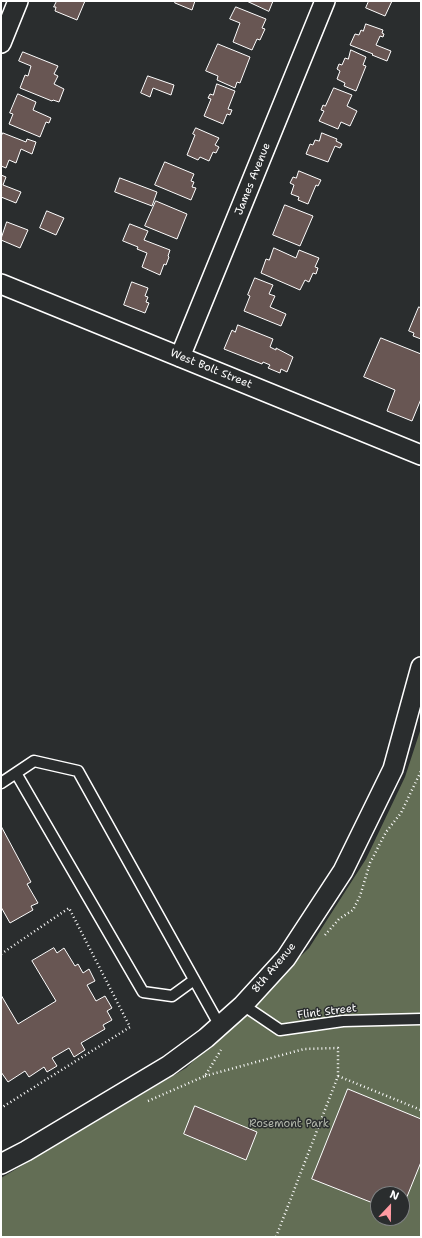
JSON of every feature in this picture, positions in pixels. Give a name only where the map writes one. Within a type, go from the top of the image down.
[{"type":"street","points":[[1,43],[18,1]]},
{"type":"street","name":"James Avenue","points":[[180,357],[325,1]]},
{"type":"street","name":"West Bolt Street","points":[[1,284],[421,455]]},
{"type":"street","name":"8th Avenue","points":[[1,1164],[26,1151],[168,1066],[206,1038],[243,1005],[286,958],[343,871],[393,769],[421,667]]},
{"type":"lane","points":[[1,782],[34,762],[78,771],[220,1026]]},
{"type":"lane","points":[[16,773],[143,992],[172,996],[194,980]]},
{"type":"lane","name":"Flint Street","points":[[243,1005],[280,1030],[343,1021],[421,1019]]},
{"type":"path","points":[[339,919],[353,910],[360,896],[370,863],[386,832],[401,813],[421,771]]},
{"type":"path","points":[[1,954],[69,908],[130,1027],[1,1108]]},
{"type":"path","points":[[205,1076],[304,1050],[338,1048],[338,1076],[276,1237]]},
{"type":"path","points":[[338,1076],[421,1110]]},
{"type":"green space","name":"Rosemont Park","points":[[421,728],[421,1237],[1,1237],[1,1178],[186,1068],[309,948],[366,859],[405,777]]},
{"type":"building","points":[[57,1],[85,1],[77,20],[55,11],[56,7],[54,7]]},
{"type":"building","points":[[176,1],[195,1],[192,10],[175,3]]},
{"type":"building","points":[[247,1],[273,1],[269,11]]},
{"type":"building","points":[[369,1],[392,1],[385,16],[366,8]]},
{"type":"building","points":[[236,7],[266,19],[262,28],[265,29],[260,40],[257,39],[252,50],[233,42],[240,23],[230,19]]},
{"type":"building","points":[[366,24],[383,30],[383,37],[380,36],[376,45],[391,51],[387,61],[350,45],[355,34],[359,35],[361,30],[363,31]]},
{"type":"building","points":[[218,44],[250,57],[240,83],[237,82],[235,88],[217,80],[218,76],[206,71]]},
{"type":"building","points":[[351,50],[366,57],[363,65],[366,66],[356,91],[344,86],[345,83],[337,79],[340,71],[337,69],[339,64],[342,65],[345,58],[348,59]]},
{"type":"building","points":[[23,52],[58,66],[54,74],[58,76],[54,84],[64,89],[59,102],[52,101],[20,88],[25,75],[28,76],[31,66],[19,61]]},
{"type":"building","points":[[148,76],[174,85],[171,95],[153,88],[150,97],[141,93]]},
{"type":"building","points":[[217,84],[235,91],[228,109],[232,110],[230,115],[227,114],[223,124],[204,116],[211,99],[208,98],[210,94],[213,95]]},
{"type":"building","points":[[334,88],[352,95],[347,106],[357,111],[350,126],[341,122],[338,129],[319,121],[324,111],[321,110],[323,105],[325,106]]},
{"type":"building","points":[[18,94],[36,102],[33,110],[51,118],[49,123],[46,122],[40,137],[9,124],[13,114],[10,113]]},
{"type":"building","points":[[196,128],[219,138],[215,145],[219,147],[216,153],[213,152],[209,161],[200,157],[198,160],[187,155],[195,135],[193,134]]},
{"type":"building","points":[[3,133],[26,142],[27,139],[36,142],[32,154],[21,149],[16,163],[9,160],[6,168],[1,166],[1,137]]},
{"type":"building","points":[[322,133],[337,139],[336,141],[342,144],[340,148],[335,146],[328,162],[306,154],[310,144],[313,145],[315,140],[319,141]]},
{"type":"building","points":[[165,162],[194,174],[191,181],[194,182],[192,187],[196,188],[191,200],[155,185]]},
{"type":"building","points":[[299,171],[321,180],[318,186],[316,185],[308,204],[298,200],[299,197],[291,194],[294,185],[290,183],[293,177],[296,178]]},
{"type":"building","points":[[1,175],[6,177],[3,185],[21,192],[16,203],[1,197]]},
{"type":"building","points":[[120,178],[157,192],[152,206],[115,192]]},
{"type":"building","points":[[156,201],[187,214],[177,239],[145,226]]},
{"type":"building","points":[[285,205],[313,216],[300,246],[273,235]]},
{"type":"building","points":[[47,211],[64,218],[56,235],[40,228]]},
{"type":"building","points":[[7,222],[28,230],[20,248],[1,240]]},
{"type":"building","points":[[130,224],[148,231],[144,240],[170,250],[166,265],[164,264],[160,275],[142,267],[147,253],[137,249],[138,247],[123,241]]},
{"type":"building","points":[[274,248],[296,258],[299,250],[319,258],[315,267],[318,268],[316,274],[313,273],[309,282],[305,280],[300,290],[261,273],[266,259],[269,260]]},
{"type":"building","points":[[255,278],[273,285],[269,294],[275,296],[270,307],[286,314],[281,326],[244,311],[250,296],[248,295]]},
{"type":"building","points":[[132,282],[148,288],[145,296],[148,297],[146,302],[149,303],[145,313],[124,305]]},
{"type":"building","points":[[419,307],[421,308],[421,339],[413,336],[414,333],[409,331]]},
{"type":"building","points":[[238,325],[273,339],[270,347],[276,350],[276,348],[293,357],[287,372],[281,369],[280,373],[268,368],[270,365],[263,362],[262,364],[224,349],[232,330],[235,332]]},
{"type":"building","points":[[381,338],[421,354],[421,399],[412,421],[387,411],[395,390],[364,377]]},
{"type":"building","points":[[1,826],[31,882],[27,884],[38,903],[31,906],[33,910],[10,923],[1,907]]},
{"type":"building","points":[[54,948],[57,953],[64,948],[75,966],[78,964],[83,973],[89,969],[95,981],[87,985],[96,1001],[105,996],[112,1008],[107,1011],[112,1020],[103,1025],[105,1029],[81,1043],[85,1050],[74,1057],[69,1048],[52,1058],[57,1066],[47,1072],[44,1067],[29,1077],[25,1071],[8,1082],[1,1072],[1,995],[18,1024],[56,1001],[32,961]]},
{"type":"building","points":[[348,1089],[421,1119],[421,1162],[410,1189],[410,1186],[370,1186],[370,1202],[312,1179]]},
{"type":"building","points":[[195,1106],[257,1132],[246,1160],[184,1134]]}]
